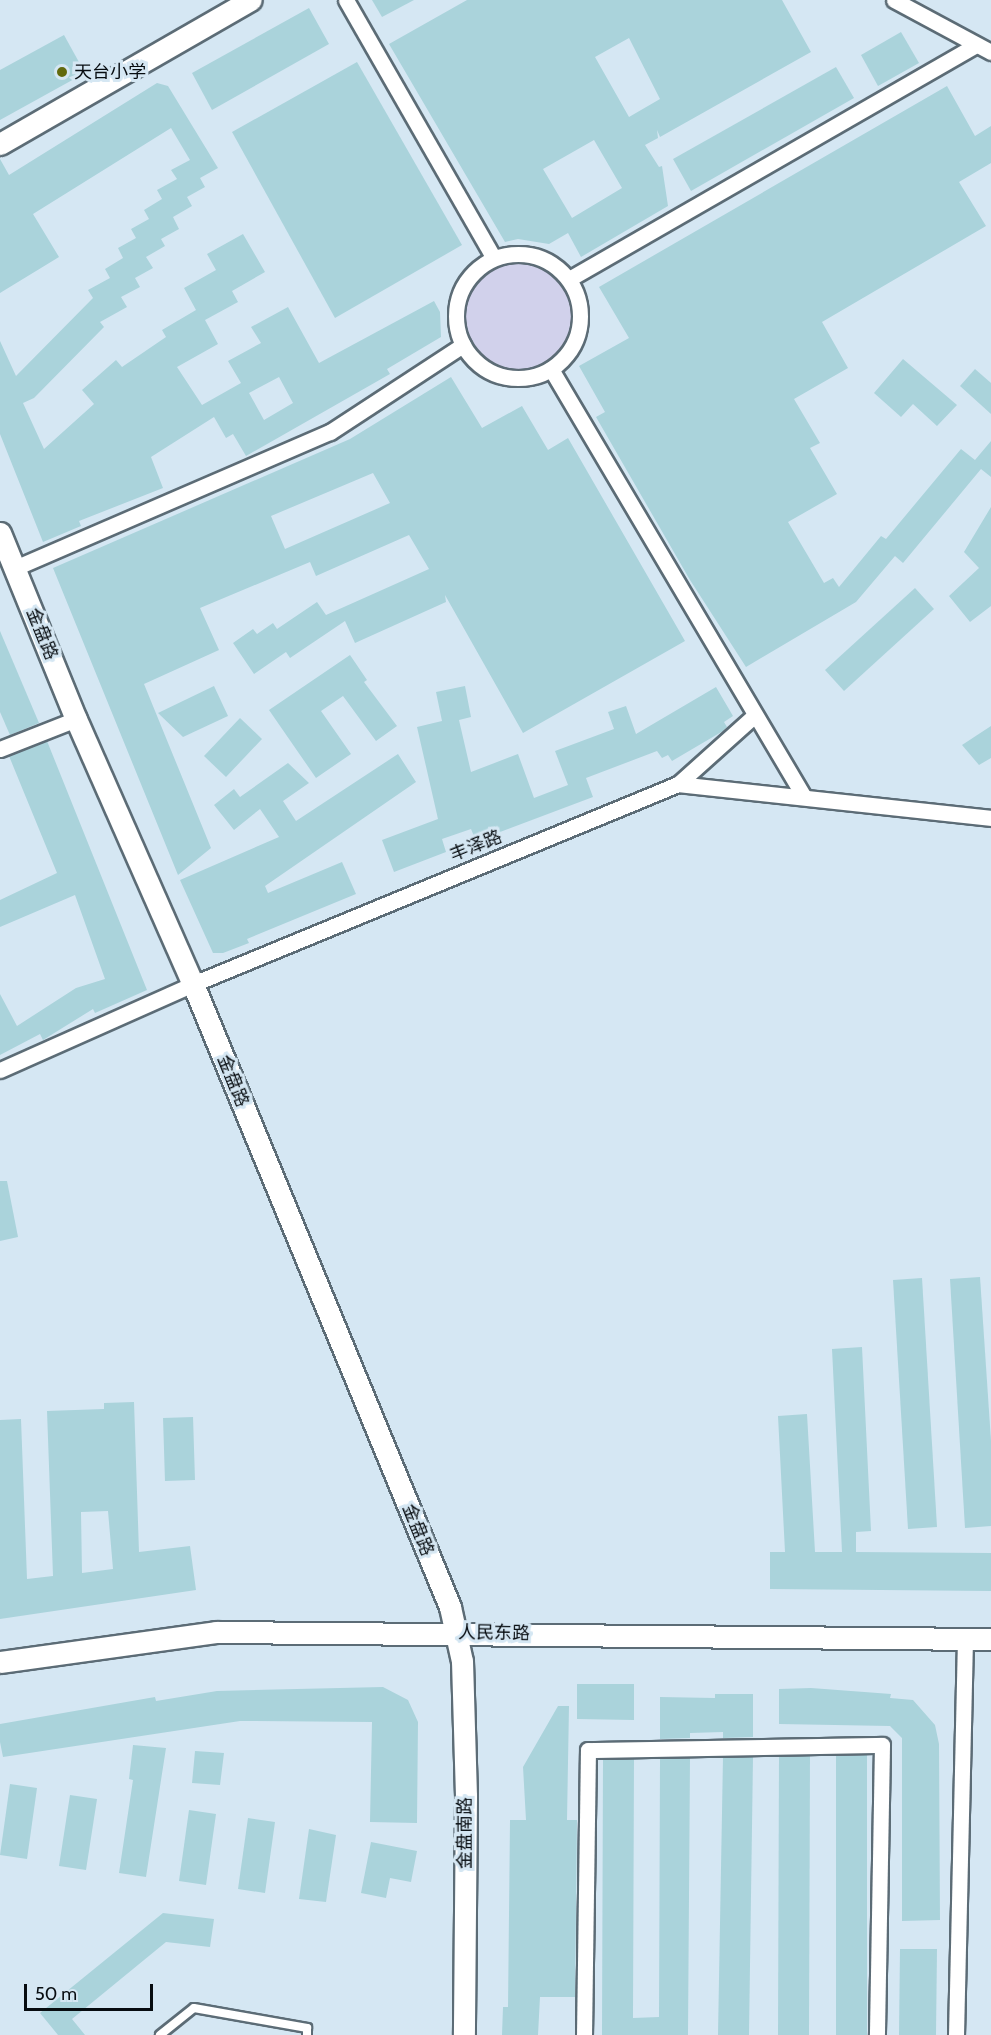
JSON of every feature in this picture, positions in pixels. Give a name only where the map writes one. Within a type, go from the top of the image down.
[{"type":"main road","points":[[0,144],[250,0]]},
{"type":"main road","name":"金盘路","points":[[0,533],[76,719],[193,984],[446,1597],[457,1632]]},
{"type":"main road","name":"人民东路","points":[[0,1662],[216,1632],[457,1632],[991,1639]]},
{"type":"main road","name":"金盘南路","points":[[457,1632],[462,1661],[466,1796],[464,2035]]},
{"type":"street","points":[[346,0],[494,258]]},
{"type":"street","points":[[894,0],[991,52]]},
{"type":"street","points":[[569,279],[976,45]]},
{"type":"street","points":[[514,254],[535,256],[554,264],[569,279],[578,297],[581,317],[577,338],[567,355],[551,369],[532,377],[512,378],[492,373],[475,362],[463,345],[456,326],[460,295],[477,269],[494,258],[514,254]]},
{"type":"street","points":[[15,568],[330,432],[463,345]]},
{"type":"street","points":[[551,369],[804,797]]},
{"type":"street","points":[[678,783],[755,715]]},
{"type":"street","points":[[0,749],[76,719]]},
{"type":"street","name":"丰泽路","points":[[0,1070],[193,984],[678,783],[991,818]]},
{"type":"street","points":[[956,2035],[965,1639]]},
{"type":"street","points":[[584,2035],[588,1750],[882,1745],[877,2035]]},
{"type":"lane","points":[[160,2035],[194,2008],[307,2028],[307,2035]]},
{"type":"shaded area","points":[[518,254],[542,259],[562,272],[575,292],[580,316],[575,340],[562,360],[542,373],[518,378],[494,373],[474,360],[461,340],[456,316],[461,292],[474,272],[494,259]]},
{"type":"building","points":[[372,0],[414,0],[382,17]]},
{"type":"building","points":[[467,0],[782,0],[811,52],[660,137],[657,130],[658,138],[645,145],[659,167],[662,166],[668,206],[581,257],[568,233],[549,244],[518,239],[505,242],[389,44]],"holes":[[[629,38],[660,99],[629,117],[595,57]],[[594,140],[622,188],[572,218],[543,169]]]},
{"type":"building","points":[[309,8],[329,44],[212,110],[192,73]]},
{"type":"building","points":[[901,32],[919,63],[878,86],[861,55]]},
{"type":"building","points":[[64,35],[85,73],[0,120],[0,70]]},
{"type":"building","points":[[357,62],[462,245],[335,318],[232,132]]},
{"type":"building","points":[[836,67],[854,98],[691,191],[673,159]]},
{"type":"building","points":[[157,83],[168,86],[218,168],[200,178],[205,187],[187,197],[192,206],[173,217],[179,229],[161,239],[165,246],[146,257],[153,268],[135,278],[140,287],[121,297],[127,307],[100,322],[104,327],[34,398],[23,403],[44,449],[94,404],[82,390],[116,360],[122,367],[166,337],[162,330],[196,310],[184,288],[216,270],[207,254],[243,234],[265,272],[232,291],[238,302],[205,320],[218,344],[177,367],[202,405],[241,383],[228,361],[261,343],[251,327],[288,307],[319,363],[434,301],[440,312],[441,337],[387,369],[390,374],[246,456],[233,434],[226,438],[214,417],[151,457],[163,488],[79,521],[81,526],[43,542],[0,434],[0,341],[16,376],[93,298],[88,290],[110,278],[105,269],[123,258],[118,248],[136,238],[131,229],[149,219],[144,210],[162,199],[157,190],[177,179],[171,170],[190,160],[171,128],[33,214],[59,257],[0,293],[0,159],[9,175]],"holes":[[[279,377],[293,403],[264,420],[249,393]]]},
{"type":"building","points":[[947,86],[975,136],[991,126],[991,163],[959,182],[986,226],[822,322],[848,368],[794,399],[820,443],[810,448],[837,494],[788,522],[824,583],[833,578],[839,587],[881,536],[886,539],[961,449],[975,460],[991,441],[991,477],[981,469],[903,563],[895,556],[856,602],[746,667],[690,580],[596,417],[605,412],[579,366],[629,338],[599,287]]},
{"type":"building","points":[[903,359],[957,405],[937,426],[913,404],[901,417],[874,393]]},
{"type":"building","points":[[975,369],[991,383],[991,414],[960,386]]},
{"type":"building","points":[[451,377],[482,428],[522,406],[548,450],[568,438],[685,641],[523,733],[445,595],[446,602],[355,643],[345,621],[290,658],[286,652],[254,674],[233,643],[253,629],[257,634],[273,623],[277,629],[317,602],[326,615],[429,569],[409,535],[316,576],[310,562],[200,608],[219,650],[144,684],[211,848],[178,875],[53,568],[350,439]],"holes":[[[373,473],[390,503],[285,549],[271,516]]]},
{"type":"building","points":[[991,507],[991,606],[970,622],[949,596],[979,568],[964,552]]},
{"type":"building","points":[[915,588],[934,609],[844,691],[825,670]]},
{"type":"building","points":[[0,631],[39,723],[10,735],[0,712]]},
{"type":"building","points":[[350,655],[367,680],[364,682],[397,726],[376,741],[343,696],[321,711],[351,754],[316,778],[269,710]]},
{"type":"building","points":[[214,686],[228,716],[183,737],[158,713]]},
{"type":"building","points":[[465,686],[471,717],[459,720],[471,772],[518,754],[534,798],[568,785],[555,751],[614,729],[608,712],[626,706],[636,734],[716,687],[733,716],[724,722],[727,727],[723,731],[672,761],[668,755],[662,758],[657,751],[586,778],[593,797],[476,841],[471,829],[442,839],[446,852],[394,872],[382,840],[438,819],[417,727],[442,721],[436,692]]},
{"type":"building","points":[[240,718],[262,739],[226,777],[204,756]]},
{"type":"building","points":[[991,726],[991,758],[979,765],[962,745]]},
{"type":"building","points":[[47,741],[147,990],[95,1013],[93,1009],[43,1040],[40,1034],[0,1055],[0,994],[17,1026],[76,988],[105,979],[75,895],[0,927],[0,900],[57,873],[9,756]]},
{"type":"building","points":[[398,754],[416,782],[265,886],[268,893],[342,862],[356,894],[247,939],[249,943],[223,953],[213,953],[180,880],[279,837],[260,809],[234,830],[214,805],[234,789],[240,797],[288,763],[309,783],[283,801],[296,821]]},
{"type":"building","points":[[0,1181],[7,1181],[18,1237],[0,1241]]},
{"type":"building","points":[[980,1277],[991,1441],[991,1526],[965,1528],[950,1279]]},
{"type":"building","points":[[922,1278],[937,1527],[908,1529],[893,1280]]},
{"type":"building","points":[[862,1347],[871,1531],[856,1532],[856,1552],[991,1553],[991,1591],[770,1589],[770,1552],[785,1552],[778,1416],[807,1414],[815,1552],[842,1552],[832,1349]]},
{"type":"building","points":[[134,1402],[139,1552],[190,1546],[196,1590],[0,1619],[0,1420],[21,1419],[27,1579],[53,1576],[47,1411],[104,1409],[104,1403]],"holes":[[[108,1511],[113,1569],[82,1573],[81,1512]]]},
{"type":"building","points":[[193,1417],[195,1480],[165,1481],[163,1418]]},
{"type":"building","points":[[577,1684],[634,1684],[634,1720],[577,1719]]},
{"type":"building","points":[[383,1687],[408,1700],[418,1722],[417,1823],[370,1822],[372,1722],[240,1721],[3,1757],[0,1742],[0,1724],[155,1697],[156,1701],[217,1691]]},
{"type":"building","points":[[811,1688],[891,1694],[890,1698],[913,1700],[935,1725],[939,1744],[940,1920],[902,1921],[902,1738],[890,1726],[779,1724],[779,1689]]},
{"type":"building","points":[[715,1694],[753,1694],[753,1737],[723,1738],[723,1732],[690,1733],[690,1738],[660,1739],[660,1697],[715,1698]]},
{"type":"building","points":[[558,1706],[569,1706],[567,1820],[577,1820],[575,1997],[540,1997],[538,2035],[502,2035],[503,2007],[508,2007],[510,1820],[526,1820],[523,1767]]},
{"type":"building","points":[[133,1745],[166,1748],[146,1877],[119,1873],[133,1780],[129,1779]]},
{"type":"building","points":[[195,1751],[224,1753],[220,1785],[192,1783]]},
{"type":"building","points":[[867,1755],[867,2035],[836,2035],[836,1756]]},
{"type":"building","points":[[779,1756],[810,1756],[809,2035],[778,2035]]},
{"type":"building","points":[[723,1757],[753,1757],[749,2035],[718,2035]]},
{"type":"building","points":[[690,1758],[688,2035],[602,2035],[603,1759],[634,1759],[633,2018],[659,2017],[660,1759]]},
{"type":"building","points":[[10,1784],[37,1788],[27,1859],[0,1855]]},
{"type":"building","points":[[70,1795],[97,1799],[86,1870],[59,1866]]},
{"type":"building","points":[[189,1810],[216,1814],[206,1885],[179,1881]]},
{"type":"building","points":[[248,1818],[275,1822],[265,1893],[238,1889]]},
{"type":"building","points":[[309,1829],[336,1835],[326,1902],[299,1899]]},
{"type":"building","points":[[371,1842],[417,1851],[411,1882],[390,1878],[386,1898],[361,1893]]},
{"type":"building","points":[[163,1913],[214,1919],[210,1947],[166,1942],[72,2019],[85,2035],[58,2035],[40,2013]]},
{"type":"building","points":[[900,1949],[937,1949],[936,2035],[899,2035]]},
{"type":"place","name":"天台小学","points":[[62,72]]}]
